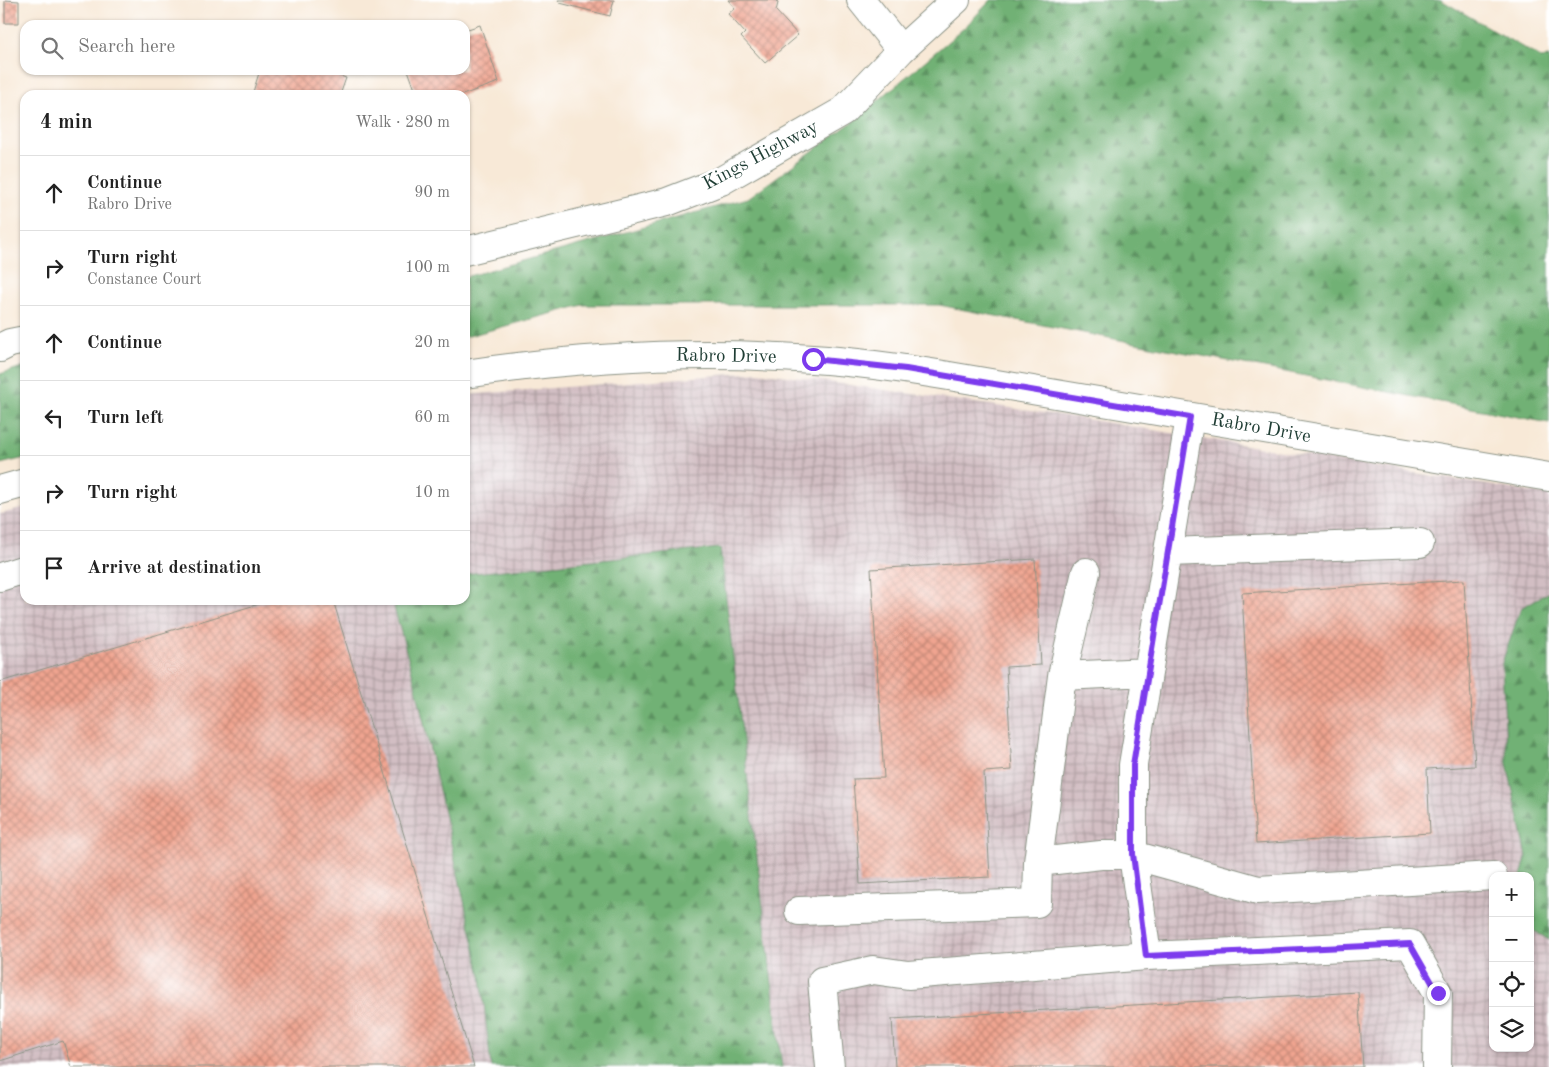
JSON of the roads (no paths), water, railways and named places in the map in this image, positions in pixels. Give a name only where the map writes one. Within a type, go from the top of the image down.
[{"type":"main road","points":[[861,0],[901,50]]},
{"type":"main road","name":"Kings Highway","points":[[470,250],[667,202],[721,181],[843,111],[901,50],[956,0]]},
{"type":"main road","points":[[0,348],[20,341]]},
{"type":"main road","name":"Rabro Drive","points":[[470,373],[563,362],[624,358],[682,356],[813,359],[926,372],[1549,477]]},
{"type":"main road","points":[[1146,956],[1133,854],[1133,765],[1190,417]]},
{"type":"main road","points":[[0,490],[20,484]]},
{"type":"main road","points":[[1168,552],[1420,543]]},
{"type":"main road","points":[[0,577],[20,571]]},
{"type":"main road","points":[[799,911],[1037,903],[1038,862],[1062,676],[1086,572]]},
{"type":"main road","points":[[1062,676],[1148,672]]},
{"type":"main road","points":[[1038,862],[1133,854],[1258,890],[1489,876]]},
{"type":"main road","points":[[830,1067],[822,981],[873,970],[908,975],[1146,956],[1410,944],[1438,993],[1437,1067]]}]
